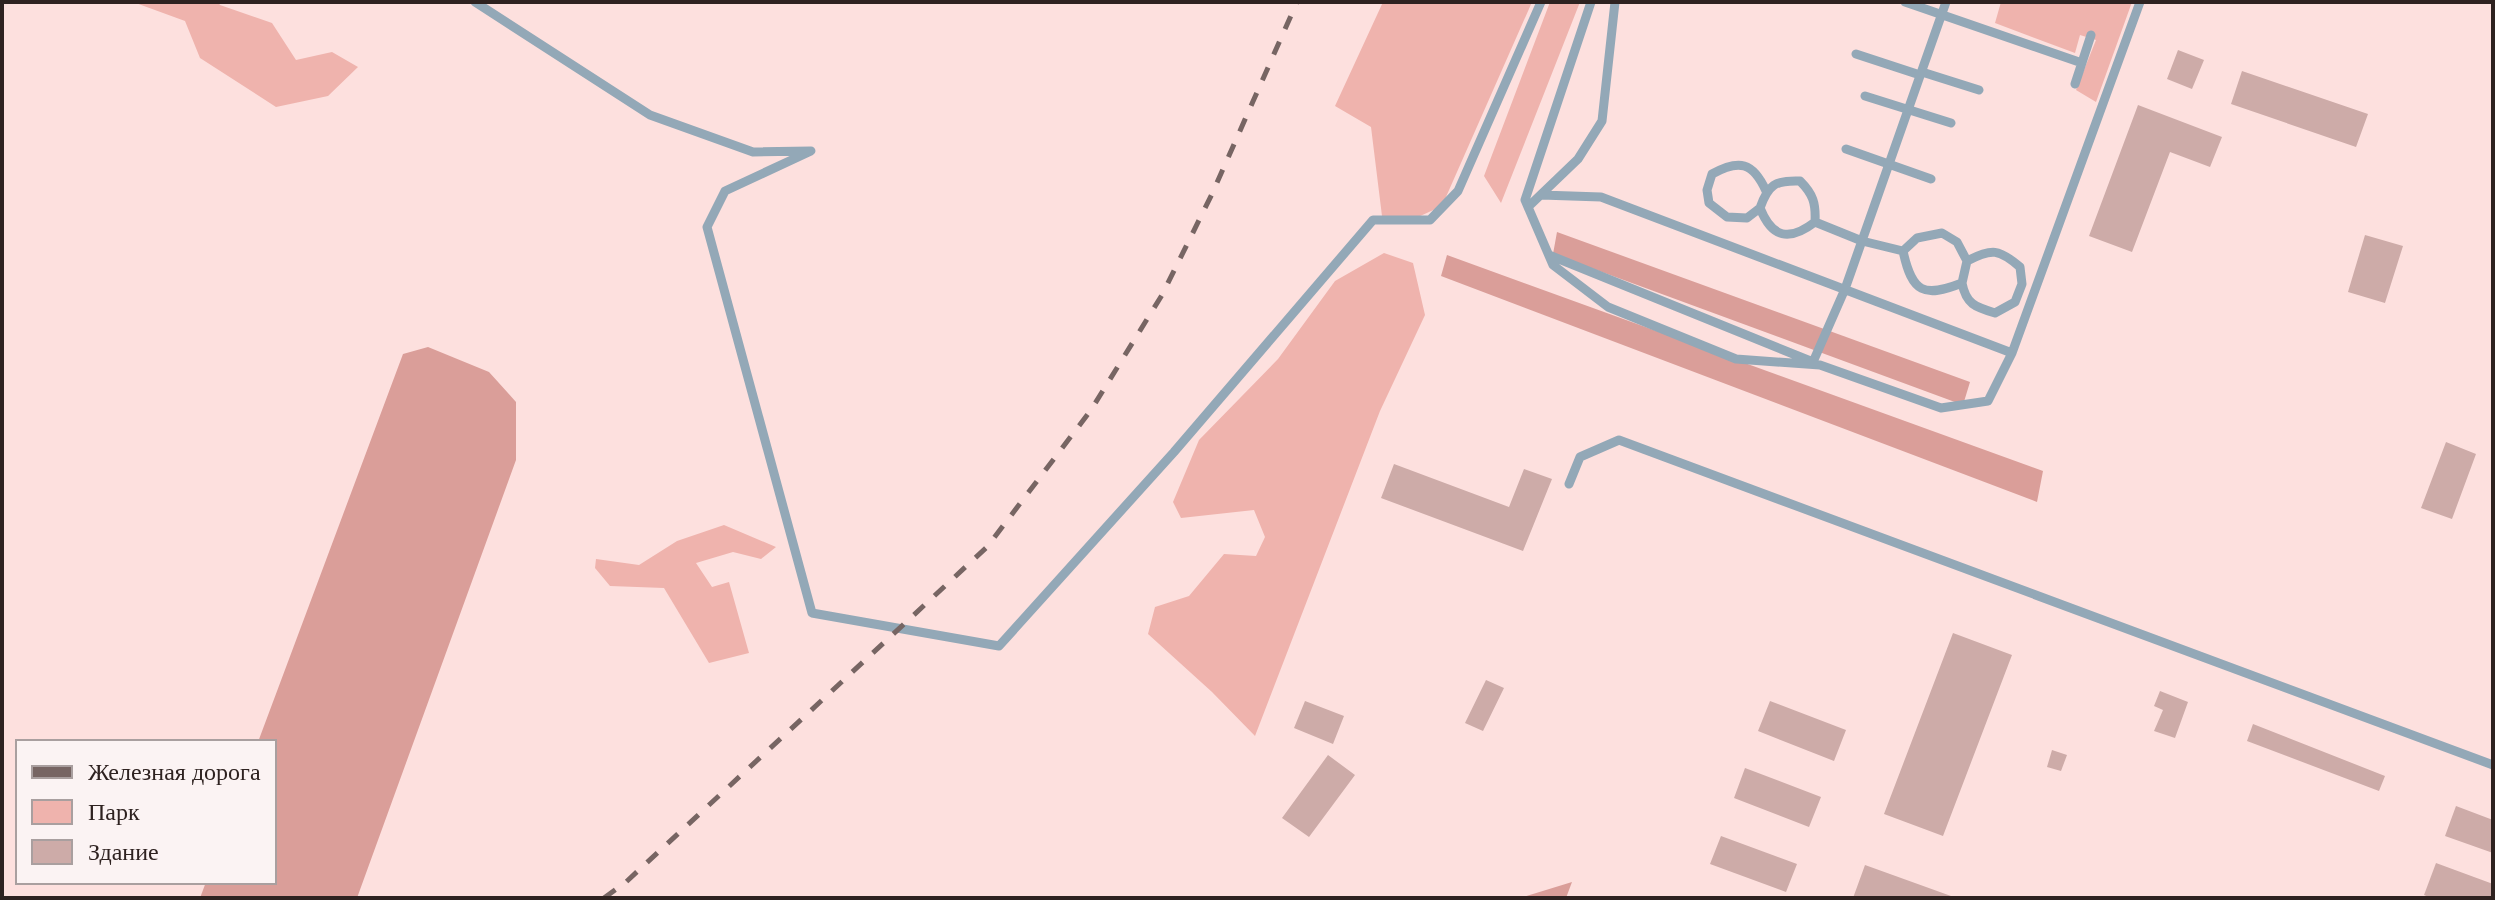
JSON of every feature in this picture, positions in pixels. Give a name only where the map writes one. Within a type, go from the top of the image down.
[{"type":"lane","points":[[475,2],[650,115],[753,152],[811,151],[725,191],[707,227],[812,613],[999,646],[1174,452],[1373,220],[1430,220],[1458,191],[1541,2]]},
{"type":"lane","points":[[1591,2],[1525,200],[1553,265],[1608,307],[1736,359],[1816,363]]},
{"type":"lane","points":[[1528,207],[1578,159],[1602,121],[1615,2]]},
{"type":"lane","points":[[1905,2],[2082,63]]},
{"type":"lane","points":[[1816,363],[1946,2]]},
{"type":"lane","points":[[1549,255],[1816,363],[1941,408],[1988,401],[2012,353],[2140,2]]},
{"type":"lane","points":[[2075,84],[2091,35]]},
{"type":"lane","points":[[1856,54],[1979,90]]},
{"type":"lane","points":[[1865,96],[1951,123]]},
{"type":"lane","points":[[1846,149],[1931,179]]},
{"type":"lane","points":[[1760,208],[1766,224],[1779,233],[1800,234],[1815,222],[1816,207],[1812,193],[1800,181],[1781,180],[1766,191],[1760,208],[1747,218],[1727,217],[1709,203],[1707,190],[1712,174],[1729,165],[1744,165],[1759,175],[1766,191]]},
{"type":"lane","points":[[1541,195],[1601,197],[2012,353]]},
{"type":"lane","points":[[1815,222],[1862,241],[1903,251]]},
{"type":"lane","points":[[1903,251],[1917,238],[1942,233],[1957,242],[1967,261],[1962,283],[1965,296],[1974,307],[1995,313],[2015,302],[2022,284],[2020,267],[2003,253],[1985,252],[1967,261]]},
{"type":"lane","points":[[1903,251],[1908,274],[1925,291],[1939,292],[1962,283]]},
{"type":"lane","points":[[1569,484],[1580,457],[1619,440],[2493,765]]},
{"type":"green space","points":[[133,2],[218,2],[272,23],[296,60],[332,52],[358,67],[328,96],[276,107],[200,58],[185,21]]},
{"type":"green space","points":[[1383,2],[1532,2],[1442,206],[1405,223],[1382,216],[1371,127],[1335,106]]},
{"type":"green space","points":[[1550,2],[1580,2],[1501,203],[1484,176]]},
{"type":"green space","points":[[2001,2],[2132,2],[2096,102],[2076,90],[2096,40],[2080,35],[2075,53],[1995,23]]},
{"type":"green space","points":[[1384,253],[1413,263],[1425,315],[1380,411],[1255,736],[1148,634],[1155,607],[1189,596],[1224,554],[1256,556],[1265,537],[1254,510],[1181,518],[1173,502],[1199,440],[1278,359],[1335,281]]},
{"type":"green space","points":[[724,525],[776,547],[761,559],[733,552],[696,563],[712,587],[729,582],[749,653],[709,663],[664,588],[610,586],[595,568],[596,559],[639,565],[677,541]]},
{"type":"shaded area","points":[[1557,232],[1970,382],[1963,405],[1553,254]]},
{"type":"shaded area","points":[[1447,255],[2043,471],[2037,502],[1441,276]]},
{"type":"shaded area","points":[[428,347],[489,372],[516,402],[516,460],[357,898],[200,898],[205,884],[276,884],[276,740],[259,740],[403,354]]},
{"type":"shaded area","points":[[1572,882],[1566,898],[1523,898],[1523,897]]},
{"type":"building","points":[[2178,50],[2204,60],[2192,89],[2167,79]]},
{"type":"building","points":[[2242,71],[2368,114],[2356,147],[2231,104]]},
{"type":"building","points":[[2138,105],[2222,137],[2210,167],[2170,152],[2132,252],[2089,236]]},
{"type":"building","points":[[2365,235],[2403,246],[2385,303],[2348,292]]},
{"type":"building","points":[[2446,442],[2476,454],[2452,519],[2421,508]]},
{"type":"building","points":[[1394,464],[1509,507],[1524,469],[1552,479],[1523,551],[1381,498]]},
{"type":"building","points":[[1953,633],[2012,655],[1943,836],[1884,814]]},
{"type":"building","points":[[1486,680],[1504,688],[1483,731],[1465,723]]},
{"type":"building","points":[[2160,691],[2188,702],[2175,738],[2154,731],[2163,710],[2154,706]]},
{"type":"building","points":[[1305,701],[1344,716],[1333,744],[1294,728]]},
{"type":"building","points":[[1770,701],[1846,730],[1834,761],[1758,731]]},
{"type":"building","points":[[2253,724],[2385,776],[2379,791],[2247,741]]},
{"type":"building","points":[[2052,750],[2067,755],[2061,771],[2047,767]]},
{"type":"building","points":[[1328,755],[1355,775],[1309,837],[1282,818]]},
{"type":"building","points":[[1745,768],[1821,797],[1809,827],[1734,798]]},
{"type":"building","points":[[2456,806],[2493,820],[2493,853],[2445,836]]},
{"type":"building","points":[[1721,836],[1797,864],[1786,892],[1710,864]]},
{"type":"building","points":[[2436,863],[2493,884],[2493,898],[2431,898],[2424,895]]},
{"type":"building","points":[[1865,865],[1951,896],[1951,898],[1853,898]]},
{"type":"railway","points":[[604,898],[626,882],[987,547],[1091,410],[1162,295],[1212,194],[1297,2]]}]
